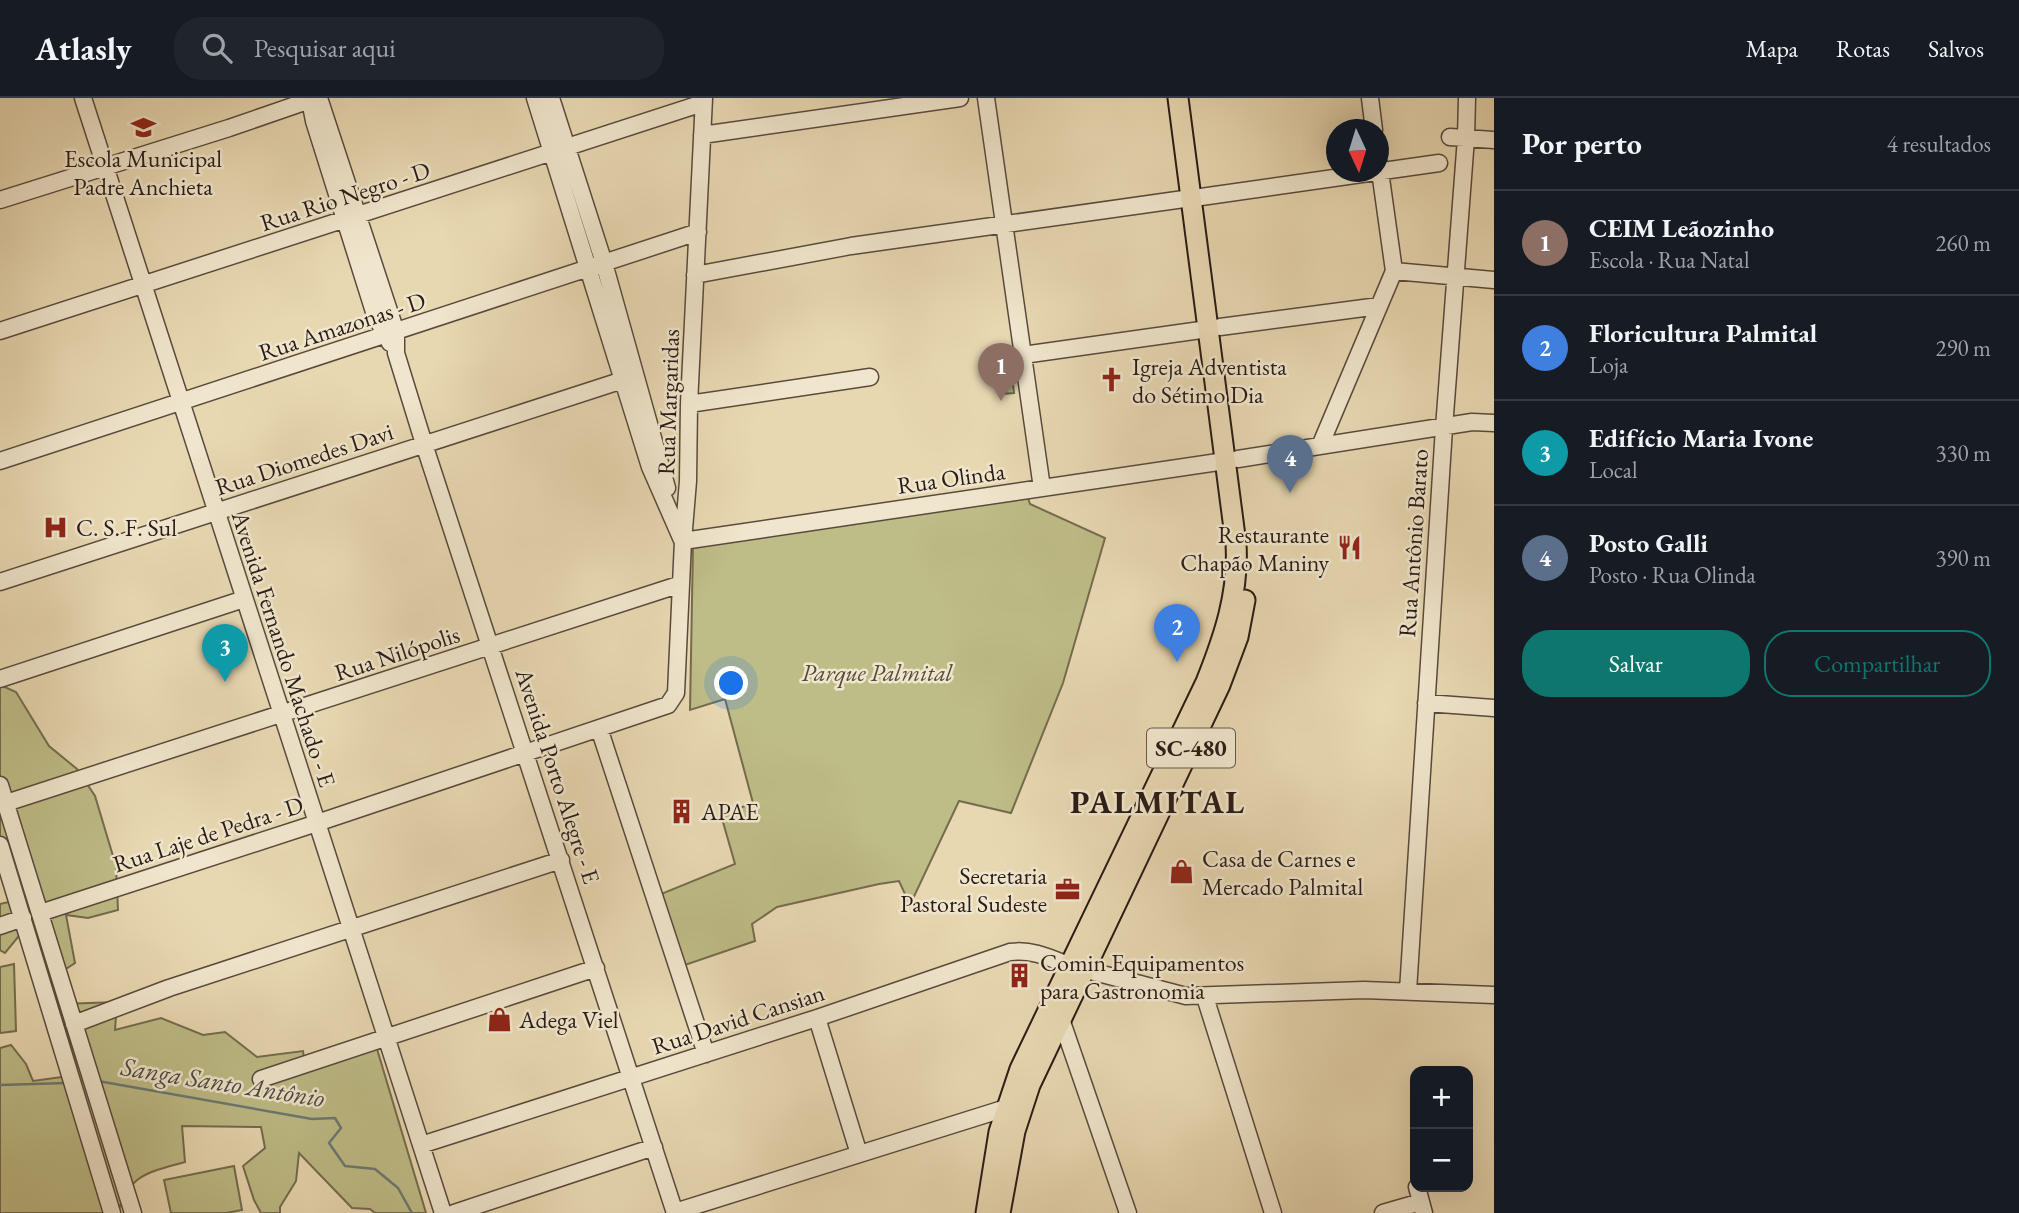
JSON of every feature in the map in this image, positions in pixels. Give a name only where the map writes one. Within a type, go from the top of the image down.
[{"type":"main road","name":"SC-480","points":[[1000,1213],[1019,1114],[1054,1014],[1206,682],[1224,634],[1236,583],[1231,460],[1196,197],[1178,98]]},
{"type":"main road","name":"SC-480","points":[[1187,98],[1196,197]]},
{"type":"main road","name":"SC-480","points":[[986,1213],[1006,1108],[1020,1069],[1054,1014]]},
{"type":"street","name":"Avenida Fernando Machado - E","points":[[83,98],[443,1213]]},
{"type":"street","points":[[535,98],[560,150]]},
{"type":"street","points":[[551,98],[560,150],[683,541]]},
{"type":"street","points":[[702,135],[960,98]]},
{"type":"street","points":[[986,98],[1042,488]]},
{"type":"street","points":[[1370,98],[1373,119]]},
{"type":"street","name":"Rua Antônio Barato","points":[[1408,991],[1455,277],[1458,138],[1467,98]]},
{"type":"street","points":[[0,200],[315,99]]},
{"type":"street","name":"Avenida Porto Alegre - E","points":[[315,99],[352,218],[375,315],[390,334],[397,353],[424,444],[675,1213]]},
{"type":"street","name":"Rua Rio Negro - D","points":[[0,331],[704,101]]},
{"type":"street","name":"Rua Margaridas","points":[[668,705],[677,693],[704,101]]},
{"type":"street","points":[[1458,138],[1494,140]]},
{"type":"street","points":[[1389,166],[1439,163]]},
{"type":"street","points":[[695,275],[851,246],[1326,176]]},
{"type":"street","points":[[1320,446],[1394,271],[1381,182]]},
{"type":"street","name":"Rua Amazonas - D","points":[[0,461],[698,232]]},
{"type":"street","points":[[596,266],[623,380],[650,467],[683,541]]},
{"type":"street","points":[[1394,271],[1494,280]]},
{"type":"street","points":[[1023,355],[1379,306]]},
{"type":"street","points":[[690,404],[870,377]]},
{"type":"street","name":"Rua Diomedes Davi","points":[[0,582],[623,380]]},
{"type":"street","name":"Rua Olinda","points":[[683,541],[1472,422],[1494,424]]},
{"type":"street","points":[[666,483],[681,485],[688,481]]},
{"type":"street","name":"Rua Nilópolis","points":[[6,803],[681,584]]},
{"type":"street","points":[[0,679],[244,599]]},
{"type":"street","points":[[1426,703],[1494,708]]},
{"type":"street","name":"Rua Laje de Pedra - D","points":[[40,913],[668,705]]},
{"type":"street","points":[[599,729],[706,1054]]},
{"type":"street","points":[[0,785],[133,1213]]},
{"type":"street","points":[[0,845],[113,1213]]},
{"type":"street","points":[[74,1024],[169,988],[561,859]]},
{"type":"street","points":[[0,926],[23,918]]},
{"type":"street","name":"Rua David Cansian","points":[[421,1145],[1022,950],[1186,996],[1364,990],[1494,995]]},
{"type":"street","points":[[261,1079],[596,968]]},
{"type":"street","points":[[1205,997],[1273,1213]]},
{"type":"street","points":[[1054,1014],[1128,1213]]},
{"type":"street","points":[[817,1018],[859,1154]]},
{"type":"street","points":[[675,1213],[1006,1108]]},
{"type":"street","points":[[454,1213],[654,1147]]},
{"type":"street","points":[[1383,1213],[1421,1201]]},
{"type":"green space","points":[[1011,367],[1014,393],[1002,394],[998,369]]},
{"type":"green space","name":"Parque Palmital","points":[[1027,495],[1030,504],[1105,538],[1063,683],[1011,813],[959,801],[910,905],[899,881],[777,907],[752,924],[755,941],[682,966],[661,894],[735,864],[721,815],[753,803],[725,699],[690,710],[693,545]]},
{"type":"green space","points":[[0,685],[16,692],[49,746],[77,769],[95,796],[116,866],[118,910],[88,918],[66,915],[75,963],[58,974],[41,930],[27,926],[5,953],[0,950],[0,904],[9,902],[20,873],[14,860],[0,864]]},
{"type":"green space","points":[[14,964],[16,1031],[0,1033],[0,967]]},
{"type":"green space","points":[[117,1002],[115,1030],[161,1018],[203,1035],[225,1032],[257,1057],[303,1051],[305,1065],[377,1049],[426,1213],[375,1213],[370,1209],[352,1208],[299,1153],[296,1181],[280,1207],[280,1213],[261,1213],[243,1166],[265,1148],[261,1127],[182,1126],[185,1162],[151,1172],[134,1182],[122,1200],[118,1213],[0,1213],[0,1048],[11,1045],[26,1064],[33,1081],[62,1077],[73,1066],[62,1004]]},
{"type":"green space","points":[[234,1166],[242,1210],[226,1213],[171,1213],[164,1180]]},
{"type":"waterway","name":"Sanga Santo Antônio","points":[[98,1081],[312,1119],[335,1118],[341,1128],[329,1143],[345,1166],[375,1169],[398,1188],[412,1213]]},
{"type":"waterway","name":"Sanga Santo Antônio","points":[[0,1085],[67,1083]]},
{"type":"place","name":"Escola Municipal Padre Anchieta","points":[[143,127]]},
{"type":"place","name":"Igreja Adventista do Sétimo Dia","points":[[1112,380]]},
{"type":"place","name":"CEIM Leãozinho","points":[[1001,401]]},
{"type":"place","name":"Posto Galli","points":[[1290,493]]},
{"type":"place","name":"C. S. F. Sul","points":[[56,527]]},
{"type":"place","name":"Restaurante Chapão Maniny","points":[[1349,548]]},
{"type":"place","name":"Floricultura Palmital","points":[[1177,662]]},
{"type":"place","name":"Edifício Maria Ivone","points":[[225,682]]},
{"type":"place","name":"APAE","points":[[681,811]]},
{"type":"place","name":"Casa de Carnes e Mercado Palmital","points":[[1182,872]]},
{"type":"place","name":"Secretaria Pastoral Sudeste","points":[[1067,889]]},
{"type":"place","name":"Comin Equipamentos para Gastronomia","points":[[1020,976]]},
{"type":"place","name":"Adega Viel","points":[[499,1019]]},
{"type":"district","name":"PALMITAL","points":[[1158,802]]}]
